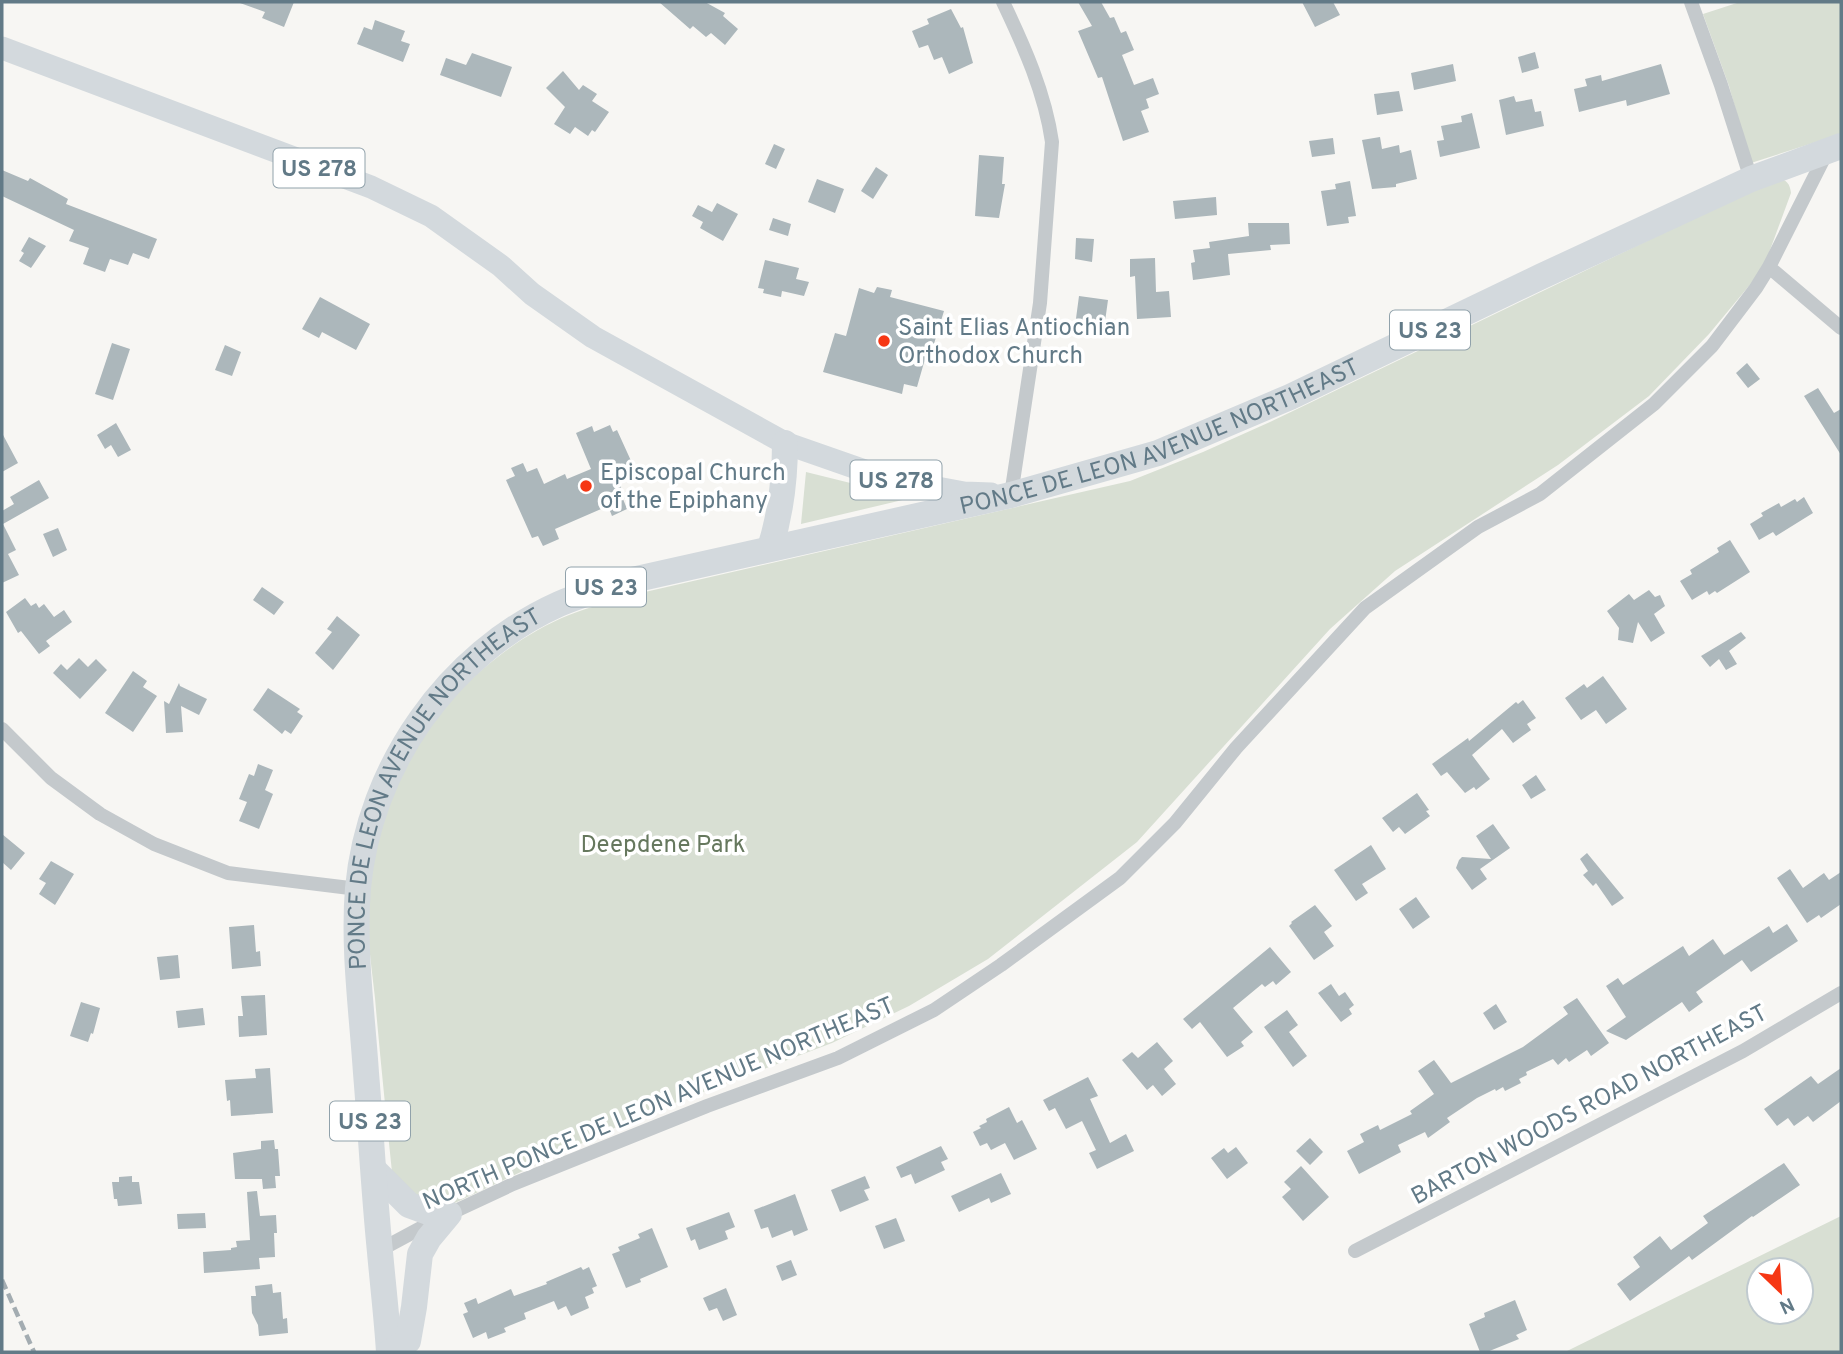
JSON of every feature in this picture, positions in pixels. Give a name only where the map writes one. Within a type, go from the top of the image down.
[{"type":"highway","name":"PONCE DE LEON AVENUE NORTHEAST","points":[[389,1352],[359,979],[358,889],[371,821],[378,799],[401,751],[432,703],[467,666],[492,645],[540,614],[589,593],[770,548],[1011,495],[1158,453],[1290,397],[1542,276],[1751,180],[1834,149]]},
{"type":"highway","points":[[770,548],[778,522],[785,474],[785,443]]},
{"type":"highway","points":[[374,1170],[409,1205],[445,1216],[420,1254],[408,1341],[389,1352]]},
{"type":"main road","name":"US 278","points":[[2,48],[371,187],[431,216],[593,337],[785,443],[905,482],[964,493],[1011,495]]},
{"type":"street","points":[[1003,2],[1049,117],[1052,142],[1040,303],[1011,495]]},
{"type":"street","points":[[1691,2],[1751,180]]},
{"type":"street","points":[[1834,149],[1769,267],[1841,328]]},
{"type":"street","name":"NORTH PONCE DE LEON AVENUE NORTHEAST","points":[[380,1250],[513,1184],[708,1106],[838,1058],[934,1010],[1001,965],[1120,878],[1175,823],[1236,748],[1365,608],[1478,527],[1540,494],[1654,404],[1712,346],[1769,267]]},
{"type":"street","points":[[2,729],[51,778],[100,814],[154,844],[228,873],[358,889]]},
{"type":"street","name":"BARTON WOODS ROAD NORTHEAST","points":[[1355,1251],[1743,1051],[1841,993]]},
{"type":"green space","points":[[1740,2],[1841,2],[1841,134],[1751,163],[1729,86],[1703,14]]},
{"type":"green space","name":"Deepdene Park","points":[[1778,178],[1788,183],[1791,193],[1763,269],[1709,334],[1649,396],[1558,465],[1395,571],[1330,629],[1137,842],[988,959],[909,1006],[832,1043],[638,1117],[442,1209],[428,1208],[392,1172],[368,929],[369,888],[375,854],[401,773],[417,743],[447,704],[504,652],[547,625],[569,615],[645,592],[1130,481],[1270,422]]},
{"type":"green space","points":[[806,472],[911,498],[801,524]]},
{"type":"green space","points":[[1841,1216],[1841,1352],[1565,1352],[1745,1263],[1745,1326],[1815,1326],[1815,1256],[1760,1256]]},
{"type":"building","points":[[294,2],[284,27],[262,18],[265,12],[240,3]]},
{"type":"building","points":[[659,2],[705,2],[725,13],[723,16],[738,29],[725,45],[711,33],[706,37],[693,26],[690,29]]},
{"type":"building","points":[[1078,2],[1101,2],[1110,18],[1114,17],[1121,33],[1126,31],[1134,50],[1122,55],[1134,85],[1153,78],[1159,94],[1146,99],[1149,108],[1141,111],[1149,132],[1123,141],[1102,77],[1098,78],[1078,31],[1092,26]]},
{"type":"building","points":[[1302,2],[1333,2],[1340,15],[1315,27]]},
{"type":"building","points":[[951,9],[961,28],[963,27],[973,63],[949,74],[942,57],[934,60],[928,45],[919,48],[912,31],[929,24],[927,19]]},
{"type":"building","points":[[375,20],[405,31],[401,41],[410,44],[403,62],[357,44],[364,27],[372,30]]},
{"type":"building","points":[[1535,52],[1539,68],[1522,73],[1518,57]]},
{"type":"building","points":[[472,53],[512,67],[501,97],[440,75],[446,58],[466,65]]},
{"type":"building","points":[[1453,64],[1456,81],[1414,90],[1411,73]]},
{"type":"building","points":[[1661,64],[1670,94],[1627,106],[1626,100],[1579,112],[1574,89],[1587,86],[1585,79],[1601,75],[1602,81]]},
{"type":"building","points":[[563,71],[579,90],[583,85],[597,94],[592,101],[609,112],[595,132],[592,130],[588,136],[575,127],[570,134],[554,124],[565,107],[546,88]]},
{"type":"building","points":[[1399,91],[1403,111],[1377,115],[1374,94]]},
{"type":"building","points":[[1514,96],[1516,102],[1532,99],[1535,112],[1541,111],[1544,126],[1506,135],[1499,100]]},
{"type":"building","points":[[1472,113],[1480,148],[1440,157],[1437,141],[1444,140],[1441,126],[1462,122],[1461,116]]},
{"type":"building","points":[[1380,137],[1382,149],[1399,145],[1400,153],[1411,150],[1417,179],[1396,184],[1396,187],[1372,189],[1362,140]]},
{"type":"building","points":[[1333,138],[1335,154],[1312,157],[1309,141]]},
{"type":"building","points":[[774,144],[785,149],[776,169],[765,164]]},
{"type":"building","points":[[979,155],[1004,157],[1002,184],[1005,184],[999,218],[975,216]]},
{"type":"building","points":[[876,167],[888,175],[873,199],[861,191]]},
{"type":"building","points":[[2,170],[28,181],[30,178],[68,199],[66,204],[157,239],[149,259],[133,253],[128,265],[110,259],[105,272],[83,264],[89,248],[69,241],[74,230],[2,196]]},
{"type":"building","points":[[817,179],[844,189],[835,213],[808,202]]},
{"type":"building","points":[[1350,181],[1356,216],[1348,217],[1349,223],[1327,226],[1321,191],[1336,189],[1335,184]]},
{"type":"building","points":[[1216,197],[1217,215],[1175,219],[1173,201]]},
{"type":"building","points":[[717,203],[738,214],[723,241],[700,228],[703,222],[692,216],[698,205],[712,212]]},
{"type":"building","points":[[773,218],[791,224],[788,236],[769,230]]},
{"type":"building","points":[[1248,223],[1289,223],[1290,244],[1270,245],[1271,250],[1228,254],[1230,275],[1193,280],[1193,250],[1210,248],[1209,242],[1249,236]]},
{"type":"building","points":[[29,237],[46,246],[31,268],[19,261]]},
{"type":"building","points":[[1076,238],[1094,239],[1092,262],[1075,259]]},
{"type":"building","points":[[1155,258],[1156,292],[1169,291],[1171,317],[1137,319],[1135,276],[1130,277],[1130,259]]},
{"type":"building","points":[[765,260],[799,268],[796,279],[809,282],[804,296],[782,291],[781,297],[763,293],[764,289],[758,288]]},
{"type":"building","name":"Saint Elias Antiochian Orthodox Church","points":[[877,287],[892,290],[890,297],[944,311],[933,347],[929,345],[917,387],[904,384],[902,394],[823,372],[835,333],[846,336],[859,288],[874,293]]},
{"type":"building","points":[[1079,296],[1108,300],[1103,336],[1082,334],[1083,327],[1075,326]]},
{"type":"building","points":[[320,297],[370,324],[356,350],[322,332],[319,338],[302,329]]},
{"type":"building","points":[[112,343],[130,349],[113,400],[95,394]]},
{"type":"building","points":[[225,345],[241,352],[232,376],[215,370]]},
{"type":"building","points":[[1747,363],[1760,379],[1748,388],[1736,373]]},
{"type":"building","points":[[1818,388],[1834,413],[1841,409],[1841,455],[1804,396]]},
{"type":"building","points":[[116,423],[131,450],[118,457],[111,445],[105,449],[97,435]]},
{"type":"building","name":"Episcopal Church of the Epiphany","points":[[610,425],[613,432],[617,430],[632,463],[613,471],[626,498],[623,499],[627,509],[612,516],[608,506],[555,529],[559,539],[543,546],[538,536],[532,538],[506,480],[515,476],[511,468],[523,463],[527,472],[537,468],[544,484],[565,474],[567,479],[591,469],[576,433],[592,426],[594,432]]},
{"type":"building","points":[[2,433],[18,463],[2,472]]},
{"type":"building","points":[[39,480],[49,498],[3,524],[16,550],[8,554],[19,575],[2,583],[2,511],[14,504],[10,497]]},
{"type":"building","points":[[1804,497],[1813,513],[1776,536],[1773,532],[1759,540],[1750,524],[1763,516],[1761,513],[1779,503],[1781,507]]},
{"type":"building","points":[[58,528],[67,550],[53,557],[43,534]]},
{"type":"building","points":[[1730,540],[1750,572],[1717,593],[1715,591],[1709,595],[1707,591],[1692,600],[1680,581],[1692,574],[1690,570],[1719,552],[1717,548]]},
{"type":"building","points":[[262,587],[284,602],[274,615],[253,600]]},
{"type":"building","points":[[1649,590],[1655,597],[1660,595],[1665,606],[1654,614],[1665,633],[1651,642],[1638,622],[1633,643],[1618,640],[1619,628],[1607,611],[1629,594],[1634,600]]},
{"type":"building","points":[[25,598],[31,606],[36,603],[39,608],[44,604],[54,617],[64,610],[72,622],[46,641],[50,646],[39,654],[21,631],[18,633],[6,612]]},
{"type":"building","points":[[337,616],[360,635],[333,670],[315,653],[332,632],[327,629]]},
{"type":"building","points":[[1741,632],[1746,638],[1729,651],[1737,664],[1726,670],[1719,659],[1710,667],[1701,656]]},
{"type":"building","points":[[79,658],[88,667],[96,659],[107,670],[80,699],[53,673],[61,664],[67,670]]},
{"type":"building","points":[[133,671],[147,681],[143,687],[157,696],[133,732],[105,713]]},
{"type":"building","points":[[1603,676],[1627,709],[1606,724],[1596,710],[1581,720],[1565,698],[1584,684],[1587,688]]},
{"type":"building","points":[[179,683],[180,686],[207,699],[199,715],[181,706],[183,732],[166,733],[164,701],[169,704]]},
{"type":"building","points":[[268,688],[300,709],[297,712],[303,716],[291,734],[285,730],[282,734],[253,710]]},
{"type":"building","points":[[1523,700],[1536,718],[1527,724],[1531,730],[1513,743],[1502,729],[1472,755],[1490,779],[1476,790],[1474,787],[1465,793],[1447,772],[1441,776],[1432,764],[1468,738],[1469,741],[1516,702],[1518,704]]},
{"type":"building","points":[[258,764],[273,770],[265,790],[273,794],[259,829],[239,821],[247,802],[239,799],[249,774],[254,776]]},
{"type":"building","points":[[1536,775],[1546,790],[1531,799],[1522,785]]},
{"type":"building","points":[[1417,793],[1430,816],[1405,834],[1399,827],[1393,832],[1382,818]]},
{"type":"building","points":[[1493,824],[1510,848],[1480,869],[1487,879],[1472,890],[1456,868],[1462,857],[1491,859],[1476,836]]},
{"type":"building","points":[[2,834],[25,853],[11,870],[2,862]]},
{"type":"building","points":[[1371,845],[1386,869],[1362,884],[1368,893],[1356,901],[1334,870]]},
{"type":"building","points":[[1587,853],[1624,898],[1612,906],[1596,883],[1593,886],[1583,875],[1588,871],[1580,859]]},
{"type":"building","points":[[51,861],[74,874],[55,905],[39,894],[46,883],[39,879]]},
{"type":"building","points":[[1790,869],[1803,888],[1824,873],[1829,880],[1841,872],[1841,904],[1821,918],[1819,915],[1807,923],[1777,878]]},
{"type":"building","points":[[1416,897],[1430,917],[1413,929],[1399,909]]},
{"type":"building","points":[[1315,905],[1332,926],[1324,932],[1334,946],[1314,960],[1289,926]]},
{"type":"building","points":[[1787,924],[1798,941],[1751,972],[1742,960],[1696,992],[1703,1002],[1689,1012],[1682,1002],[1626,1040],[1606,1031],[1626,1017],[1606,986],[1618,978],[1623,985],[1683,946],[1689,956],[1713,939],[1724,955],[1769,926],[1773,933]]},
{"type":"building","points":[[254,925],[256,952],[260,951],[261,966],[232,969],[229,927]]},
{"type":"building","points":[[1270,947],[1291,972],[1276,985],[1273,981],[1265,987],[1262,984],[1233,1008],[1253,1032],[1241,1042],[1244,1046],[1227,1057],[1200,1022],[1192,1029],[1183,1019]]},
{"type":"building","points":[[178,955],[180,978],[160,980],[157,957]]},
{"type":"building","points":[[1331,984],[1339,996],[1345,992],[1354,1005],[1349,1009],[1352,1014],[1341,1022],[1318,993]]},
{"type":"building","points":[[265,995],[267,1035],[239,1037],[238,1016],[243,1016],[241,996]]},
{"type":"building","points":[[1577,998],[1609,1043],[1591,1056],[1587,1050],[1569,1062],[1566,1058],[1558,1065],[1553,1059],[1526,1072],[1527,1075],[1519,1079],[1521,1083],[1505,1091],[1503,1087],[1496,1091],[1495,1089],[1477,1098],[1447,1118],[1450,1122],[1428,1138],[1425,1132],[1398,1145],[1401,1152],[1359,1174],[1347,1151],[1364,1142],[1360,1134],[1378,1125],[1380,1130],[1412,1114],[1410,1111],[1434,1094],[1418,1071],[1434,1060],[1451,1083],[1523,1047],[1568,1014],[1563,1007]]},
{"type":"building","points":[[81,1002],[100,1008],[88,1042],[70,1036]]},
{"type":"building","points":[[1496,1004],[1507,1022],[1494,1030],[1483,1013]]},
{"type":"building","points":[[203,1008],[205,1025],[178,1028],[176,1011]]},
{"type":"building","points":[[1287,1010],[1298,1025],[1289,1032],[1307,1056],[1293,1067],[1264,1027]]},
{"type":"building","points":[[1157,1042],[1173,1061],[1164,1069],[1176,1084],[1162,1096],[1153,1085],[1147,1090],[1122,1060],[1132,1052],[1138,1058]]},
{"type":"building","points":[[270,1068],[273,1113],[231,1116],[225,1080],[256,1078],[255,1069]]},
{"type":"building","points":[[1841,1068],[1841,1101],[1813,1122],[1808,1116],[1794,1126],[1788,1118],[1777,1126],[1764,1109],[1811,1076],[1818,1084]]},
{"type":"building","points":[[1088,1077],[1098,1096],[1090,1099],[1110,1143],[1126,1134],[1134,1151],[1097,1169],[1089,1153],[1096,1150],[1082,1121],[1066,1129],[1055,1108],[1049,1111],[1043,1100]]},
{"type":"building","points":[[1009,1107],[1017,1123],[1022,1120],[1037,1149],[1014,1160],[1005,1143],[991,1150],[987,1143],[980,1146],[973,1132],[987,1122],[986,1119]]},
{"type":"building","points":[[1310,1138],[1323,1152],[1310,1165],[1296,1151]]},
{"type":"building","points":[[274,1140],[275,1149],[278,1149],[280,1176],[275,1176],[276,1188],[263,1189],[262,1179],[235,1179],[233,1153],[261,1149],[261,1141]]},
{"type":"building","points":[[941,1146],[948,1159],[941,1162],[945,1170],[915,1184],[911,1174],[901,1178],[896,1167]]},
{"type":"building","points":[[1236,1147],[1248,1163],[1227,1179],[1211,1158],[1224,1148],[1228,1153]]},
{"type":"building","points":[[1784,1163],[1800,1185],[1692,1260],[1689,1256],[1630,1301],[1617,1284],[1640,1267],[1633,1257],[1660,1236],[1671,1250],[1708,1223],[1703,1216]]},
{"type":"building","points":[[1301,1166],[1329,1197],[1303,1221],[1282,1197],[1291,1189],[1284,1182]]},
{"type":"building","points":[[1001,1173],[1011,1194],[991,1203],[989,1198],[959,1212],[951,1196]]},
{"type":"building","points":[[132,1176],[132,1182],[139,1182],[142,1204],[118,1206],[117,1199],[114,1199],[112,1182],[119,1182],[119,1177]]},
{"type":"building","points":[[865,1176],[870,1188],[864,1190],[869,1200],[840,1212],[831,1190]]},
{"type":"building","points":[[257,1191],[260,1216],[276,1215],[275,1257],[259,1258],[260,1269],[204,1273],[203,1252],[231,1250],[237,1247],[236,1241],[250,1240],[247,1192]]},
{"type":"building","points":[[795,1194],[808,1230],[794,1236],[792,1230],[772,1238],[768,1227],[761,1229],[754,1210]]},
{"type":"building","points":[[729,1212],[735,1227],[725,1231],[728,1239],[699,1250],[695,1239],[691,1241],[686,1228]]},
{"type":"building","points":[[205,1213],[206,1228],[178,1229],[177,1214]]},
{"type":"building","points":[[896,1218],[905,1241],[884,1249],[875,1226]]},
{"type":"building","points":[[652,1228],[668,1267],[626,1288],[612,1254],[620,1251],[618,1247],[640,1238],[638,1234]]},
{"type":"building","points":[[791,1260],[797,1275],[782,1281],[776,1266]]},
{"type":"building","points":[[581,1267],[583,1270],[589,1267],[597,1286],[592,1288],[594,1293],[585,1297],[589,1308],[571,1316],[566,1306],[558,1310],[554,1301],[524,1313],[526,1319],[504,1328],[506,1332],[488,1339],[486,1332],[473,1338],[463,1314],[468,1312],[464,1303],[476,1298],[478,1304],[511,1289],[514,1296]]},
{"type":"building","points":[[272,1284],[273,1293],[281,1292],[283,1319],[287,1318],[288,1333],[259,1336],[258,1325],[252,1313],[251,1296],[256,1296],[255,1286]]},
{"type":"building","points":[[726,1288],[737,1315],[723,1321],[717,1308],[709,1311],[703,1298]]},
{"type":"building","points":[[1515,1300],[1527,1330],[1516,1335],[1519,1339],[1487,1352],[1480,1352],[1469,1324],[1485,1317],[1484,1313]]},
{"type":"railway","points":[[2,1280],[34,1352]]},
{"type":"place","name":"Saint Elias Antiochian Orthodox Church","points":[[884,341]]},
{"type":"place","name":"Episcopal Church of the Epiphany","points":[[586,486]]}]
